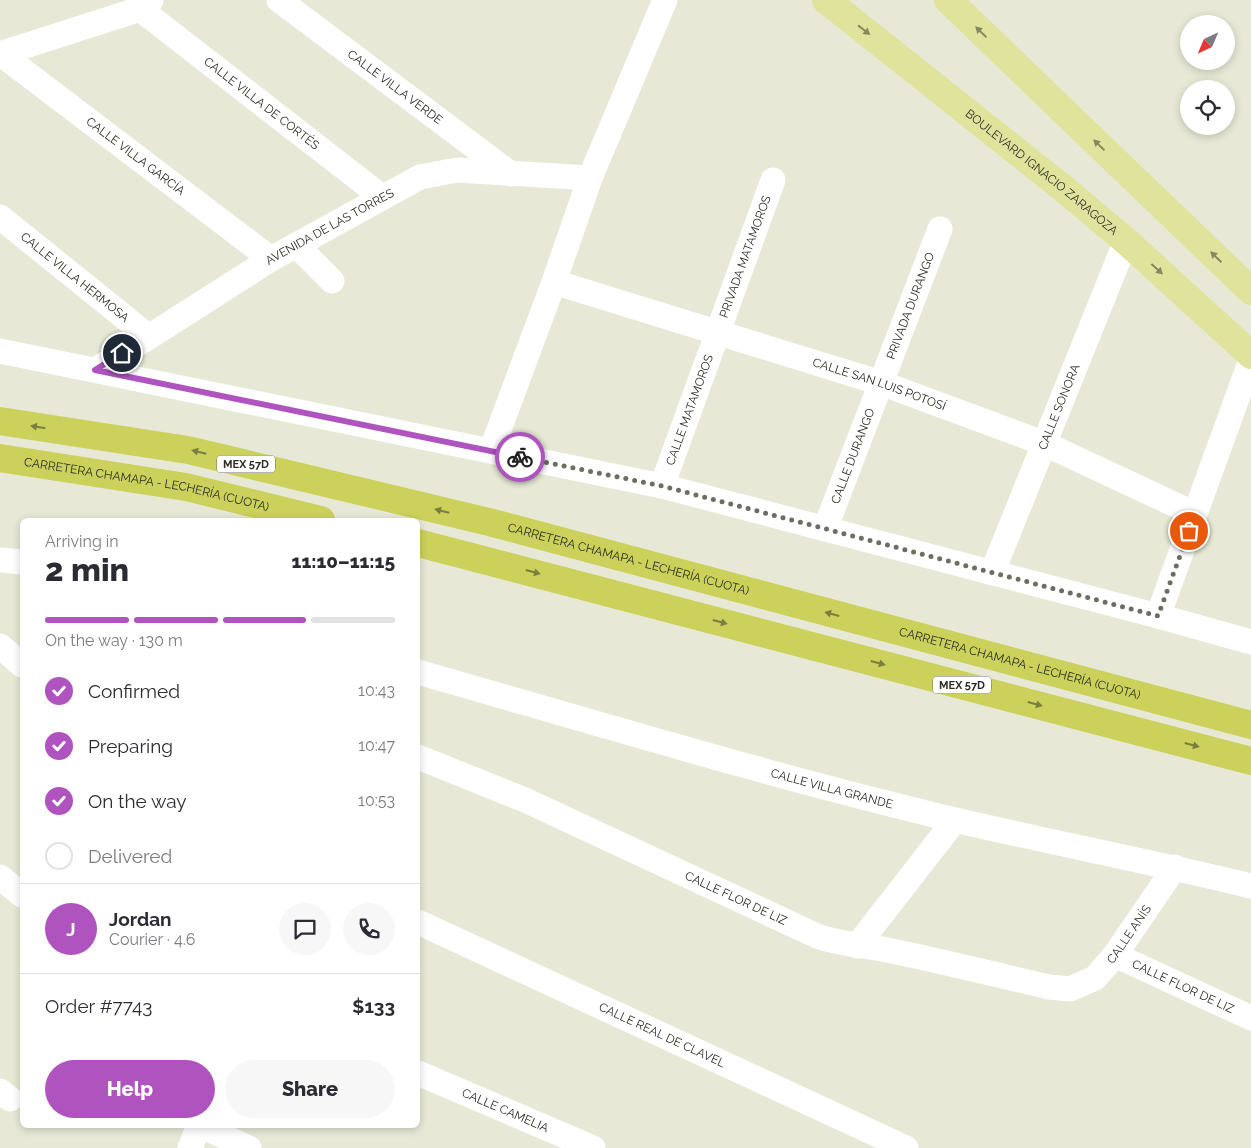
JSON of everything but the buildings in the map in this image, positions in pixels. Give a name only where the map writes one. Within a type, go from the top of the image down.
[{"type":"highway","name":"CARRETERA CHAMAPA - LECHERÍA (CUOTA)","points":[[0,421],[188,450],[461,515],[1251,725]]},
{"type":"highway","name":"CARRETERA CHAMAPA - LECHERÍA (CUOTA)","points":[[0,458],[186,487],[313,518]]},
{"type":"highway","name":"MEX 57D","points":[[420,545],[1251,761]]},
{"type":"main road","name":"BOULEVARD IGNACIO ZARAGOZA","points":[[826,0],[1064,188],[1126,241],[1251,355]]},
{"type":"main road","points":[[948,0],[1251,291]]},
{"type":"street","name":"CALLE VILLA VERDE","points":[[279,0],[511,174]]},
{"type":"street","points":[[491,451],[554,282],[590,178],[665,0]]},
{"type":"street","points":[[0,54],[146,5]]},
{"type":"street","name":"CALLE VILLA DE CORTÉS","points":[[146,5],[382,197]]},
{"type":"street","name":"CALLE VILLA GARCÍA","points":[[0,54],[271,259]]},
{"type":"street","name":"AVENIDA DE LAS TORRES","points":[[95,370],[271,259],[420,178],[457,170],[590,178]]},
{"type":"street","name":"PRIVADA MATAMOROS","points":[[717,334],[773,180]]},
{"type":"street","name":"CALLE VILLA HERMOSA","points":[[0,217],[149,337]]},
{"type":"street","name":"PRIVADA DURANGO","points":[[881,383],[940,229]]},
{"type":"street","name":"CALLE SONORA","points":[[992,573],[1126,241]]},
{"type":"street","points":[[296,245],[332,281]]},
{"type":"street","name":"CALLE SAN LUIS POTOSÍ","points":[[554,282],[717,334],[881,383],[1044,443],[1195,514]]},
{"type":"street","name":"CALLE MATAMOROS","points":[[662,486],[717,334]]},
{"type":"street","points":[[0,351],[662,486],[1251,642]]},
{"type":"street","points":[[1158,616],[1251,360]]},
{"type":"street","name":"CALLE DURANGO","points":[[825,529],[881,383]]},
{"type":"street","points":[[0,560],[20,562]]},
{"type":"street","points":[[0,646],[20,663]]},
{"type":"street","name":"CALLE VILLA GRANDE","points":[[420,673],[763,770],[956,820],[1175,867],[1251,886]]},
{"type":"street","name":"CALLE FLOR DE LIZ","points":[[420,758],[525,800],[817,936],[837,943],[911,955],[1049,988],[1070,989]]},
{"type":"street","points":[[857,946],[956,820]]},
{"type":"street","name":"CALLE ANÍS","points":[[1070,989],[1095,978],[1114,955],[1175,867]]},
{"type":"street","points":[[0,877],[20,893]]},
{"type":"street","name":"CALLE REAL DE CLAVEL","points":[[420,923],[906,1148]]},
{"type":"street","name":"CALLE FLOR DE LIZ","points":[[1114,955],[1251,1018]]},
{"type":"street","name":"CALLE CAMELIA","points":[[420,1074],[593,1148]]},
{"type":"street","points":[[190,1148],[198,1128]]},
{"type":"street","points":[[206,1128],[249,1148]]},
{"type":"way so far","points":[[520,457],[662,486],[1158,616],[1189,531]]},
{"type":"route","points":[[122,353],[95,370],[520,457]]}]
